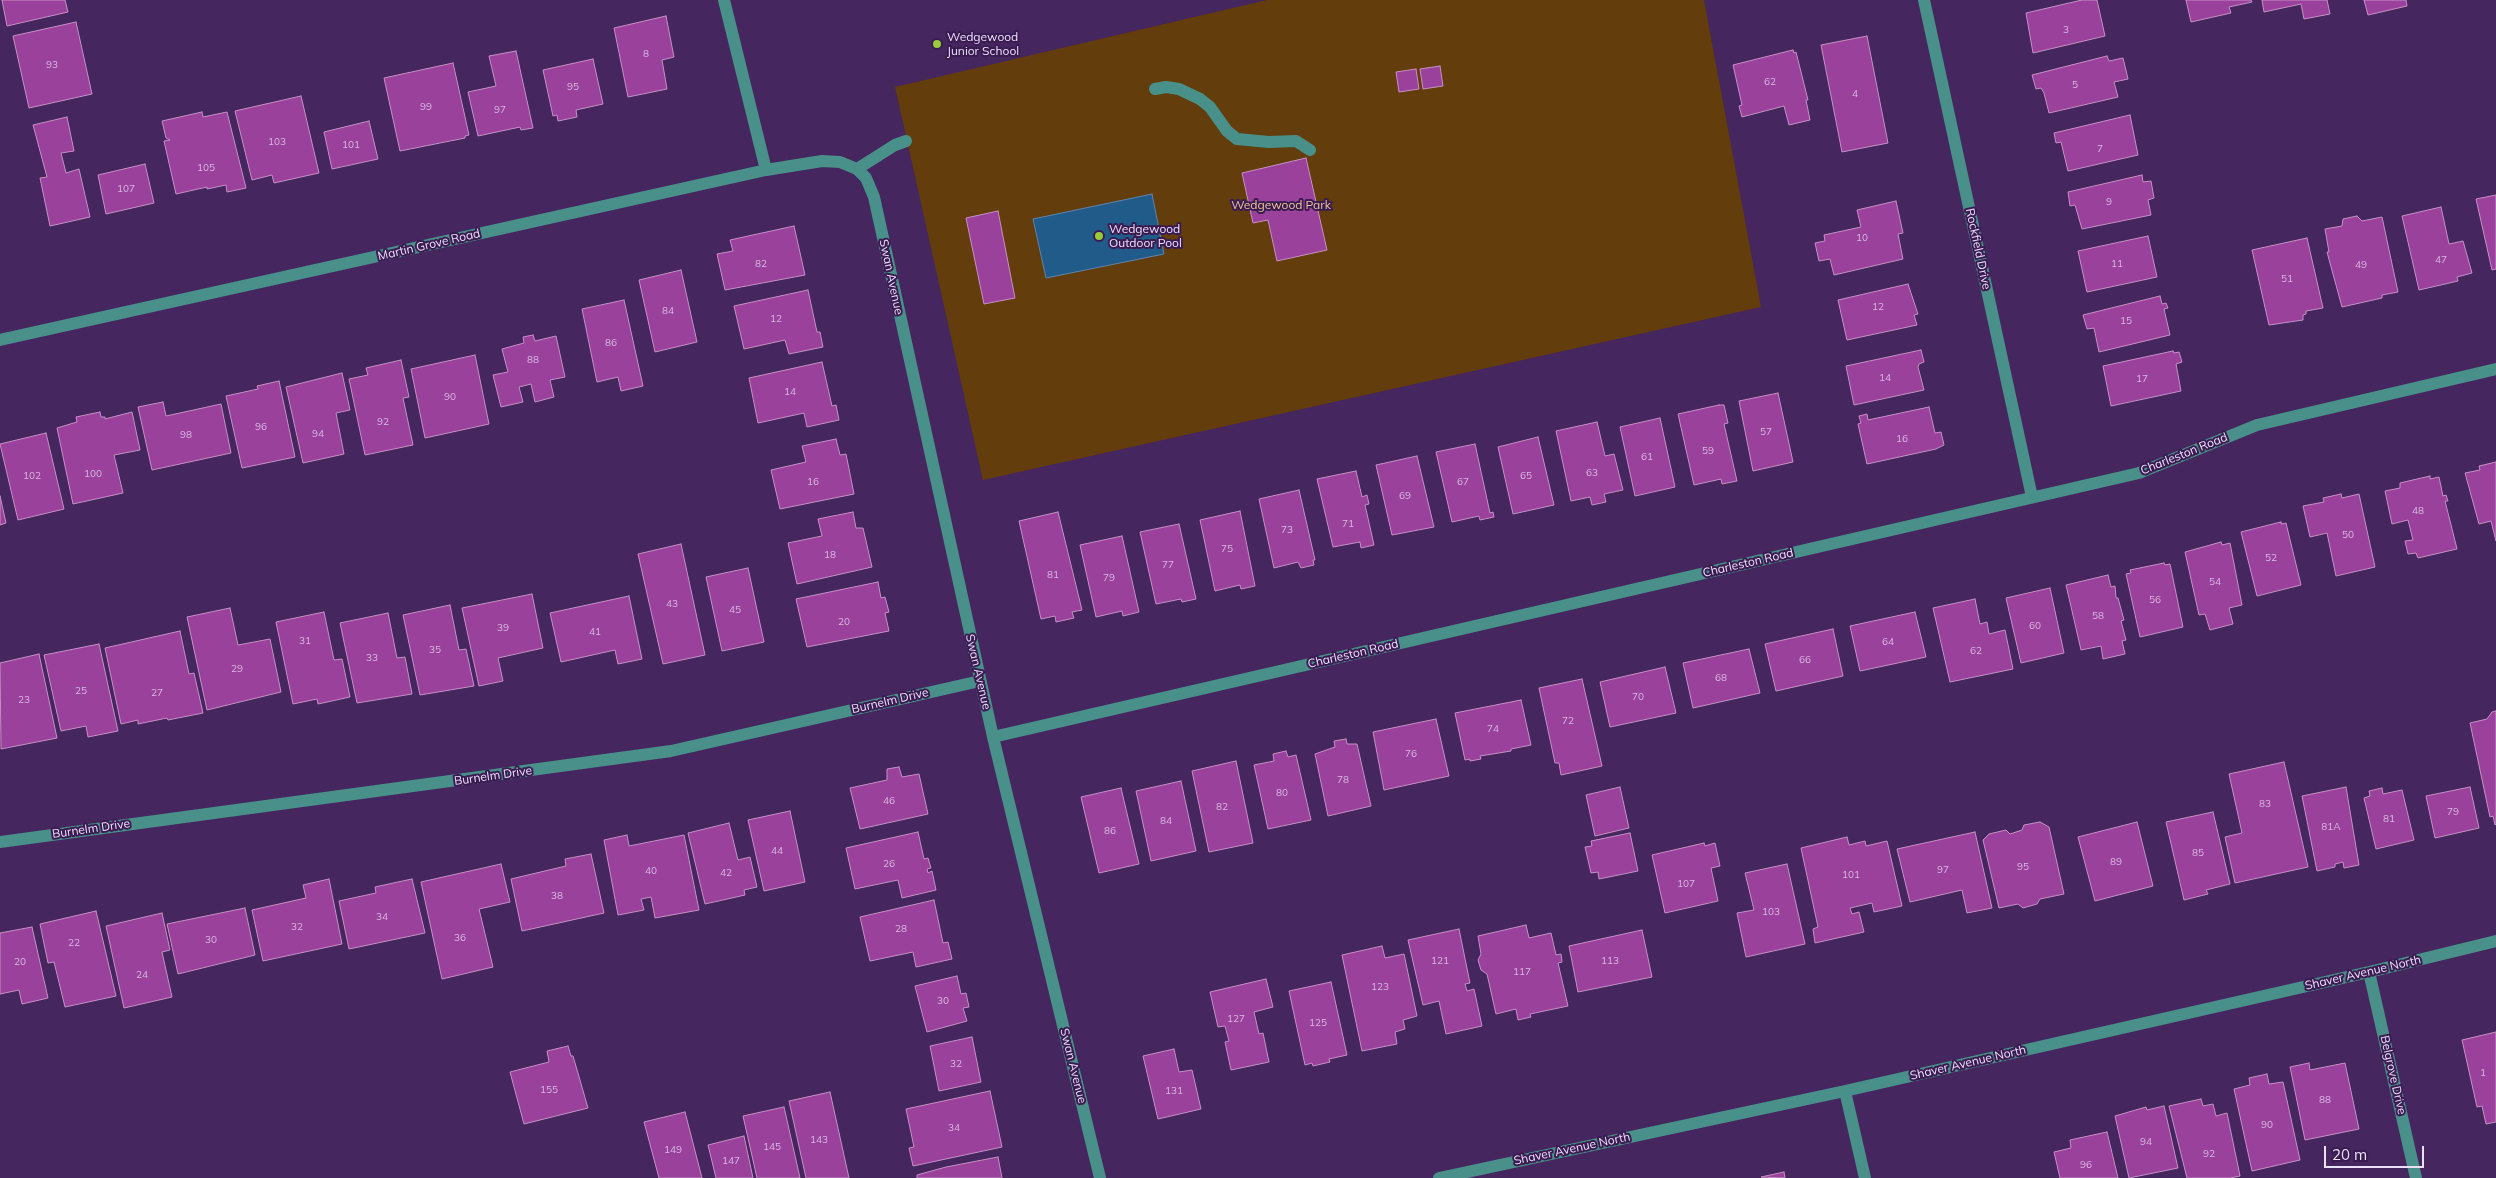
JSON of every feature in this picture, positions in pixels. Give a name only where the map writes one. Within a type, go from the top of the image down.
[{"type":"street","points":[[724,0],[766,170]]},
{"type":"street","name":"Rockfield Drive","points":[[1924,0],[2032,497]]},
{"type":"street","points":[[1155,88],[1179,89],[1200,99],[1210,107],[1227,131],[1237,139],[1269,142],[1296,141],[1310,150]]},
{"type":"street","points":[[857,169],[895,145],[906,141]]},
{"type":"street","name":"Martin Grove Road","points":[[0,340],[766,170],[822,161],[840,162],[857,169]]},
{"type":"street","name":"Swan Avenue","points":[[857,169],[866,178],[874,197],[980,681],[1100,1178]]},
{"type":"street","name":"Charleston Road","points":[[993,737],[2139,473],[2222,438],[2274,420],[2496,369]]},
{"type":"street","name":"Burnelm Drive","points":[[0,842],[671,751],[980,681]]},
{"type":"street","name":"Shaver Avenue North","points":[[1438,1178],[1845,1091],[2369,972],[2496,941]]},
{"type":"street","name":"Belgrove Drive","points":[[2369,972],[2416,1178]]},
{"type":"street","points":[[1845,1091],[1865,1178]]},
{"type":"green space","name":"Wedgewood Park","points":[[1267,0],[1704,0],[1761,307],[983,480],[895,87]]},
{"type":"water","name":"Wedgewood Outdoor Pool","points":[[1152,194],[1164,254],[1046,278],[1033,219]]},
{"type":"building","points":[[2,0],[65,0],[68,12],[7,26]]},
{"type":"building","points":[[2082,0],[2097,0],[2105,36],[2033,53],[2026,13]]},
{"type":"building","points":[[2186,0],[2251,0],[2252,2],[2229,7],[2231,13],[2191,22]]},
{"type":"building","points":[[2262,0],[2327,0],[2330,14],[2304,19],[2301,4],[2264,12]]},
{"type":"building","points":[[2364,0],[2406,0],[2407,6],[2368,15]]},
{"type":"building","points":[[666,16],[674,57],[662,60],[667,89],[628,97],[614,28]]},
{"type":"building","points":[[76,22],[92,94],[29,108],[13,36]]},
{"type":"building","points":[[1867,36],[1888,143],[1842,152],[1821,45]]},
{"type":"building","points":[[1793,50],[1794,53],[1796,52],[1808,100],[1806,100],[1810,120],[1789,125],[1784,106],[1742,117],[1739,106],[1742,105],[1733,65]]},
{"type":"building","points":[[516,51],[533,128],[521,130],[520,127],[478,136],[468,92],[496,86],[489,56]]},
{"type":"building","points":[[2107,56],[2109,61],[2123,58],[2128,79],[2114,82],[2118,97],[2049,113],[2044,93],[2041,88],[2036,89],[2032,75]]},
{"type":"building","points":[[593,59],[603,104],[576,110],[577,117],[558,121],[557,115],[553,116],[543,70]]},
{"type":"building","points":[[453,63],[469,135],[465,136],[465,138],[400,151],[384,78]]},
{"type":"building","points":[[1440,66],[1443,86],[1423,89],[1420,69]]},
{"type":"building","points":[[1416,69],[1419,89],[1399,92],[1396,72]]},
{"type":"building","points":[[301,96],[319,173],[274,183],[272,175],[252,180],[235,111]]},
{"type":"building","points":[[202,112],[203,117],[227,112],[246,188],[227,192],[226,185],[176,194],[164,141],[170,140],[166,138],[162,121]]},
{"type":"building","points":[[2130,115],[2138,155],[2068,171],[2061,142],[2056,143],[2054,133]]},
{"type":"building","points":[[67,117],[74,151],[61,153],[66,173],[79,169],[90,217],[50,226],[40,178],[47,177],[33,125]]},
{"type":"building","points":[[369,121],[378,159],[332,169],[324,132]]},
{"type":"building","points":[[1306,158],[1327,250],[1277,261],[1268,220],[1253,223],[1242,173]]},
{"type":"building","points":[[145,164],[154,203],[106,214],[98,175]]},
{"type":"building","points":[[2142,175],[2143,182],[2151,181],[2154,198],[2148,200],[2151,215],[2082,229],[2075,205],[2070,206],[2068,192]]},
{"type":"building","points":[[2496,195],[2496,269],[2492,270],[2476,199]]},
{"type":"building","points":[[1896,201],[1903,233],[1898,234],[1903,259],[1834,275],[1830,259],[1819,261],[1815,243],[1825,241],[1824,235],[1861,227],[1857,210]]},
{"type":"building","points":[[2441,207],[2449,244],[2463,241],[2472,273],[2457,277],[2458,281],[2419,290],[2402,216]]},
{"type":"building","points":[[998,211],[1015,298],[984,304],[966,218]]},
{"type":"building","points":[[2357,216],[2362,221],[2382,217],[2398,292],[2382,295],[2382,298],[2342,307],[2327,252],[2329,252],[2325,229],[2342,226],[2343,219]]},
{"type":"building","points":[[794,226],[805,275],[725,290],[717,254],[733,251],[730,240]]},
{"type":"building","points":[[2148,236],[2157,277],[2087,292],[2078,251]]},
{"type":"building","points":[[2307,238],[2323,308],[2306,311],[2306,314],[2303,315],[2303,320],[2269,325],[2252,250]]},
{"type":"building","points":[[681,270],[697,342],[655,352],[639,280]]},
{"type":"building","points":[[1908,284],[1918,314],[1914,315],[1917,325],[1847,340],[1838,300]]},
{"type":"building","points":[[808,290],[817,332],[820,332],[823,347],[789,354],[785,340],[744,349],[734,306]]},
{"type":"building","points":[[2160,296],[2162,304],[2166,303],[2168,308],[2164,309],[2170,335],[2099,352],[2094,328],[2087,329],[2083,315]]},
{"type":"building","points":[[624,300],[643,386],[621,391],[618,377],[597,382],[582,309]]},
{"type":"building","points":[[533,335],[535,341],[556,336],[565,377],[550,380],[554,397],[535,402],[531,384],[519,387],[523,402],[501,407],[493,375],[508,372],[502,349],[524,343],[523,337]]},
{"type":"building","points":[[1921,350],[1924,362],[1919,364],[1918,367],[1924,390],[1854,405],[1846,366]]},
{"type":"building","points":[[2173,351],[2174,353],[2179,352],[2182,362],[2176,364],[2181,391],[2111,406],[2103,366]]},
{"type":"building","points":[[475,355],[489,424],[425,438],[411,369]]},
{"type":"building","points":[[401,360],[409,397],[403,398],[413,445],[365,455],[349,379],[368,375],[366,368]]},
{"type":"building","points":[[822,362],[832,406],[836,405],[839,420],[807,427],[804,413],[758,423],[749,378]]},
{"type":"building","points":[[342,373],[350,410],[336,413],[344,454],[303,463],[286,387]]},
{"type":"building","points":[[279,381],[295,457],[242,468],[226,396],[258,389],[257,386]]},
{"type":"building","points":[[1778,393],[1793,462],[1753,471],[1739,401]]},
{"type":"building","points":[[163,402],[166,416],[221,404],[231,453],[152,470],[138,407]]},
{"type":"building","points":[[1724,405],[1728,423],[1724,424],[1737,481],[1722,484],[1721,479],[1694,485],[1678,414]]},
{"type":"building","points":[[1929,407],[1935,433],[1941,432],[1944,445],[1936,449],[1867,464],[1858,424],[1861,423],[1859,416],[1867,414],[1868,420]]},
{"type":"building","points":[[100,412],[101,417],[105,417],[105,419],[132,412],[140,450],[114,455],[123,493],[73,504],[57,428],[77,422],[76,417]]},
{"type":"building","points":[[1660,418],[1675,487],[1635,496],[1620,427]]},
{"type":"building","points":[[1597,422],[1605,456],[1614,454],[1623,490],[1604,494],[1606,502],[1592,505],[1590,497],[1571,501],[1556,431]]},
{"type":"building","points":[[46,433],[64,509],[18,520],[0,444]]},
{"type":"building","points":[[1538,437],[1554,505],[1513,514],[1498,447]]},
{"type":"building","points":[[836,439],[840,455],[846,454],[854,494],[780,509],[771,470],[806,462],[802,446]]},
{"type":"building","points":[[1475,444],[1490,513],[1493,512],[1494,517],[1480,520],[1479,516],[1452,522],[1436,452]]},
{"type":"building","points":[[1417,456],[1434,527],[1392,535],[1376,465]]},
{"type":"building","points":[[2496,462],[2496,541],[2491,521],[2479,524],[2465,473],[2480,470],[2479,466]]},
{"type":"building","points":[[1356,471],[1362,497],[1367,495],[1369,504],[1365,505],[1374,545],[1361,548],[1360,542],[1333,547],[1317,479]]},
{"type":"building","points":[[2430,476],[2430,479],[2439,477],[2443,496],[2446,495],[2448,501],[2445,501],[2457,549],[2418,558],[2416,553],[2408,554],[2405,541],[2413,540],[2408,520],[2392,524],[2385,491],[2400,488],[2400,483]]},
{"type":"building","points":[[1299,490],[1315,560],[1313,560],[1314,565],[1301,568],[1298,562],[1274,568],[1259,499]]},
{"type":"building","points":[[2341,494],[2342,498],[2359,494],[2375,567],[2336,576],[2327,533],[2310,537],[2303,506],[2324,502],[2323,498]]},
{"type":"building","points":[[0,496],[6,523],[0,525]]},
{"type":"building","points":[[1240,511],[1255,586],[1241,589],[1240,585],[1215,591],[1200,520]]},
{"type":"building","points":[[853,512],[856,528],[863,528],[872,567],[797,584],[788,543],[822,536],[818,519]]},
{"type":"building","points":[[1058,512],[1082,610],[1072,612],[1074,618],[1056,622],[1055,616],[1041,619],[1019,521]]},
{"type":"building","points":[[2281,522],[2281,524],[2286,523],[2301,585],[2257,596],[2241,532]]},
{"type":"building","points":[[1179,524],[1196,599],[1182,602],[1181,599],[1156,604],[1140,532]]},
{"type":"building","points":[[1122,536],[1139,612],[1123,616],[1122,611],[1096,617],[1080,545]]},
{"type":"building","points":[[2221,542],[2222,545],[2230,543],[2242,605],[2229,608],[2233,624],[2210,630],[2205,614],[2199,615],[2185,552]]},
{"type":"building","points":[[681,544],[705,655],[663,664],[638,554]]},
{"type":"building","points":[[2164,563],[2165,565],[2170,564],[2183,627],[2140,637],[2126,574],[2131,573],[2130,570]]},
{"type":"building","points":[[748,568],[764,642],[722,651],[706,577]]},
{"type":"building","points":[[2108,575],[2111,587],[2115,586],[2116,598],[2118,598],[2124,620],[2121,621],[2126,640],[2122,641],[2125,654],[2103,659],[2101,646],[2081,650],[2066,585]]},
{"type":"building","points":[[878,582],[881,598],[885,597],[889,612],[885,613],[889,631],[807,647],[796,599]]},
{"type":"building","points":[[2050,588],[2064,653],[2021,663],[2006,598]]},
{"type":"building","points":[[532,594],[543,648],[498,658],[503,681],[479,686],[462,608]]},
{"type":"building","points":[[629,596],[642,659],[618,664],[615,650],[561,662],[550,613]]},
{"type":"building","points":[[1975,599],[1980,624],[1987,622],[1989,634],[2005,630],[2013,669],[1950,682],[1933,608]]},
{"type":"building","points":[[450,605],[459,650],[466,649],[474,686],[420,695],[403,615]]},
{"type":"building","points":[[230,608],[238,645],[270,639],[281,692],[207,710],[187,617]]},
{"type":"building","points":[[324,612],[334,660],[342,659],[350,697],[318,704],[317,699],[293,704],[276,622]]},
{"type":"building","points":[[1915,612],[1926,657],[1860,671],[1850,626]]},
{"type":"building","points":[[388,613],[397,658],[405,657],[412,694],[357,703],[340,623]]},
{"type":"building","points":[[1833,629],[1843,676],[1776,691],[1765,644]]},
{"type":"building","points":[[180,631],[189,674],[194,673],[203,713],[168,720],[167,718],[138,724],[138,720],[121,724],[105,648]]},
{"type":"building","points":[[99,644],[118,731],[88,737],[86,726],[61,731],[44,655]]},
{"type":"building","points":[[1749,649],[1760,693],[1693,708],[1683,663]]},
{"type":"building","points":[[39,654],[57,738],[1,749],[0,663]]},
{"type":"building","points":[[1665,667],[1676,713],[1610,727],[1600,682]]},
{"type":"building","points":[[1582,679],[1602,766],[1561,775],[1559,763],[1555,763],[1539,688]]},
{"type":"building","points":[[1521,700],[1531,745],[1511,749],[1511,751],[1480,756],[1481,759],[1465,760],[1455,713]]},
{"type":"building","points":[[2496,711],[2495,825],[2493,816],[2490,817],[2470,723],[2487,719],[2492,712]]},
{"type":"building","points":[[1436,719],[1449,776],[1384,790],[1373,732]]},
{"type":"building","points":[[1346,739],[1347,744],[1357,744],[1371,806],[1328,816],[1315,754],[1335,747],[1334,741]]},
{"type":"building","points":[[1286,751],[1288,757],[1296,755],[1311,820],[1268,829],[1254,765],[1274,761],[1273,754]]},
{"type":"building","points":[[1236,761],[1253,843],[1209,852],[1192,771]]},
{"type":"building","points":[[2284,762],[2308,867],[2235,883],[2225,837],[2242,833],[2229,774]]},
{"type":"building","points":[[899,767],[902,777],[919,774],[928,814],[860,829],[850,788],[887,780],[887,769]]},
{"type":"building","points":[[1181,781],[1196,851],[1151,861],[1136,791]]},
{"type":"building","points":[[1620,787],[1629,828],[1595,836],[1586,795]]},
{"type":"building","points":[[2346,787],[2359,865],[2344,868],[2343,862],[2335,864],[2335,867],[2317,871],[2302,796]]},
{"type":"building","points":[[2470,787],[2479,828],[2435,838],[2426,796]]},
{"type":"building","points":[[1121,788],[1139,864],[1099,873],[1081,797]]},
{"type":"building","points":[[2382,788],[2383,794],[2402,790],[2414,840],[2376,849],[2364,798],[2370,796],[2369,791]]},
{"type":"building","points":[[790,811],[805,882],[764,891],[748,820]]},
{"type":"building","points":[[2213,812],[2230,884],[2206,890],[2208,894],[2184,900],[2166,822]]},
{"type":"building","points":[[2040,822],[2049,827],[2064,894],[2040,899],[2037,904],[2023,908],[2018,904],[1999,908],[1983,840],[1989,834],[2006,830],[2010,834],[2022,830],[2024,825]]},
{"type":"building","points":[[2137,822],[2153,886],[2095,901],[2078,837]]},
{"type":"building","points":[[729,823],[738,860],[750,857],[757,887],[744,890],[745,895],[705,904],[688,833]]},
{"type":"building","points":[[918,832],[924,859],[928,858],[931,868],[927,869],[928,873],[932,871],[936,890],[902,898],[898,880],[855,889],[846,848]]},
{"type":"building","points":[[1975,832],[1992,908],[1967,913],[1962,890],[1910,902],[1897,849]]},
{"type":"building","points":[[1630,833],[1638,871],[1599,879],[1598,872],[1591,873],[1585,847],[1592,846],[1591,841]]},
{"type":"building","points":[[627,835],[629,846],[684,835],[699,910],[655,918],[651,897],[641,899],[644,910],[618,915],[604,840]]},
{"type":"building","points":[[1847,837],[1849,845],[1865,841],[1866,846],[1887,841],[1902,906],[1874,912],[1872,903],[1850,908],[1852,914],[1859,912],[1864,932],[1815,943],[1813,929],[1818,927],[1801,848]]},
{"type":"building","points":[[1704,843],[1705,846],[1715,843],[1720,866],[1711,868],[1718,901],[1665,913],[1652,855]]},
{"type":"building","points":[[591,854],[604,913],[522,931],[511,879],[566,866],[565,859]]},
{"type":"building","points":[[501,864],[510,902],[479,909],[493,967],[442,979],[421,882]]},
{"type":"building","points":[[1787,864],[1805,944],[1746,957],[1737,913],[1754,910],[1745,873]]},
{"type":"building","points":[[329,879],[342,944],[263,961],[252,910],[306,898],[303,885]]},
{"type":"building","points":[[412,879],[425,933],[349,949],[339,901],[376,893],[375,887]]},
{"type":"building","points":[[934,900],[943,943],[948,942],[952,959],[916,967],[913,952],[870,961],[860,917]]},
{"type":"building","points":[[245,908],[255,955],[178,974],[167,924]]},
{"type":"building","points":[[96,911],[116,996],[65,1007],[54,962],[48,963],[40,924]]},
{"type":"building","points":[[162,913],[170,950],[162,952],[172,997],[124,1008],[106,926]]},
{"type":"building","points":[[1526,925],[1529,938],[1551,933],[1556,955],[1561,954],[1562,962],[1558,963],[1568,1006],[1530,1014],[1531,1017],[1518,1020],[1516,1009],[1496,1014],[1487,974],[1481,970],[1478,960],[1481,954],[1478,936]]},
{"type":"building","points":[[32,927],[48,998],[22,1004],[19,990],[0,994],[0,933]]},
{"type":"building","points":[[1459,929],[1470,983],[1465,984],[1467,991],[1474,989],[1482,1026],[1446,1034],[1439,1001],[1423,1005],[1408,940]]},
{"type":"building","points":[[1642,930],[1652,977],[1578,992],[1569,946]]},
{"type":"building","points":[[1382,946],[1385,958],[1404,954],[1417,1016],[1403,1020],[1405,1029],[1395,1032],[1397,1044],[1362,1051],[1342,955]]},
{"type":"building","points":[[957,976],[961,994],[966,993],[969,1007],[963,1008],[967,1021],[927,1032],[915,986]]},
{"type":"building","points":[[1266,979],[1273,1007],[1254,1012],[1259,1034],[1263,1033],[1269,1062],[1231,1070],[1225,1042],[1229,1041],[1225,1026],[1218,1027],[1210,992]]},
{"type":"building","points":[[1331,982],[1347,1055],[1329,1059],[1330,1062],[1313,1066],[1312,1063],[1305,1065],[1289,991]]},
{"type":"building","points":[[2496,1032],[2496,1122],[2486,1124],[2482,1106],[2477,1107],[2462,1040]]},
{"type":"building","points":[[972,1037],[981,1082],[939,1091],[930,1046]]},
{"type":"building","points":[[568,1046],[571,1056],[573,1056],[588,1108],[524,1124],[510,1072],[549,1062],[547,1051]]},
{"type":"building","points":[[1174,1049],[1179,1072],[1192,1070],[1201,1109],[1158,1119],[1143,1056]]},
{"type":"building","points":[[2309,1063],[2310,1070],[2345,1063],[2359,1129],[2305,1140],[2290,1067]]},
{"type":"building","points":[[2267,1074],[2269,1084],[2283,1082],[2300,1160],[2252,1171],[2234,1089],[2250,1085],[2249,1078]]},
{"type":"building","points":[[990,1091],[1002,1147],[913,1166],[909,1148],[914,1147],[906,1109]]},
{"type":"building","points":[[830,1092],[849,1178],[806,1178],[789,1101]]},
{"type":"building","points":[[2201,1099],[2203,1106],[2213,1104],[2216,1116],[2227,1113],[2240,1176],[2230,1178],[2187,1178],[2169,1106]]},
{"type":"building","points":[[2164,1106],[2178,1168],[2129,1178],[2115,1116],[2146,1107],[2147,1110]]},
{"type":"building","points":[[784,1107],[800,1178],[757,1178],[743,1116]]},
{"type":"building","points":[[685,1112],[702,1178],[659,1178],[644,1122]]},
{"type":"building","points":[[2107,1132],[2118,1178],[2060,1178],[2054,1152],[2071,1148],[2070,1140]]},
{"type":"building","points":[[744,1136],[753,1178],[716,1178],[708,1145]]},
{"type":"building","points":[[998,1157],[1002,1178],[917,1178],[917,1175],[946,1167]]},
{"type":"building","points":[[1784,1172],[1785,1178],[1761,1177]]},
{"type":"place","name":"Wedgewood Junior School","points":[[937,44]]},
{"type":"place","name":"Wedgewood Outdoor Pool","points":[[1099,236]]}]
